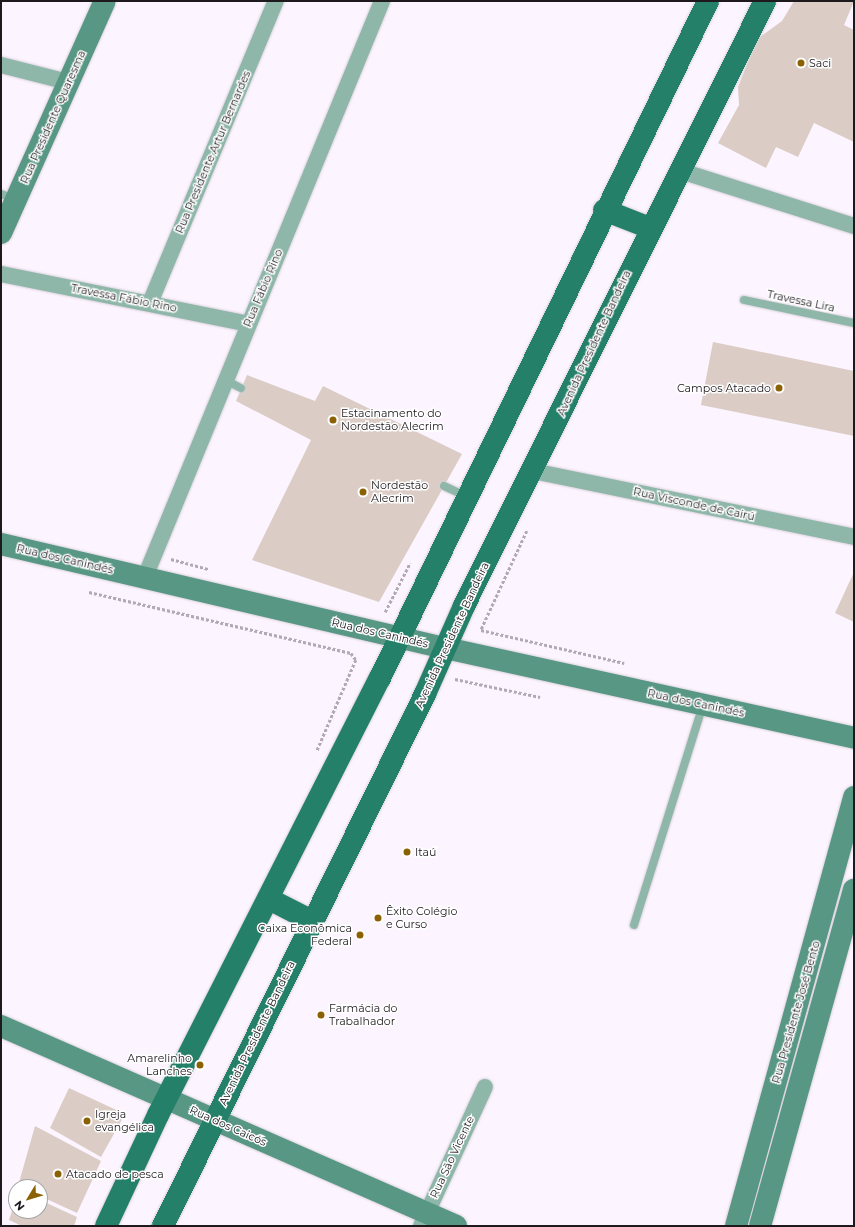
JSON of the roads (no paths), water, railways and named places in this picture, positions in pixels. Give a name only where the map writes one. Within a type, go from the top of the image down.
[{"type":"main road","points":[[106,1226],[167,1097],[269,899],[399,637],[465,496],[604,210],[708,1]]},
{"type":"main road","name":"Avenida Presidente Bandeira","points":[[163,1226],[446,648],[464,606],[533,471],[650,228],[681,171],[765,1]]},
{"type":"main road","points":[[604,210],[650,228]]},
{"type":"main road","points":[[269,899],[312,921]]},
{"type":"street","name":"Rua Presidente Quaresma","points":[[1,233],[9,197],[68,82],[105,1]]},
{"type":"street","name":"Rua Presidente Artur Bernardes","points":[[150,303],[276,1]]},
{"type":"street","name":"Rua Fábio Rino","points":[[146,577],[225,380],[382,1]]},
{"type":"street","points":[[1,64],[68,82]]},
{"type":"street","points":[[681,171],[854,226]]},
{"type":"street","name":"Travessa Fábio Rino","points":[[1,274],[248,324]]},
{"type":"street","name":"Rua Visconde de Cairú","points":[[533,471],[854,538]]},
{"type":"street","name":"Rua dos Canindés","points":[[1,544],[446,648],[854,738]]},
{"type":"street","name":"Rua Presidente José Bento","points":[[736,1226],[794,1018],[844,876],[854,798]]},
{"type":"street","name":"Rua Presidente José Bento","points":[[760,1226],[854,890]]},
{"type":"street","points":[[794,1018],[816,1024]]},
{"type":"street","name":"Rua dos Caicós","points":[[1,1026],[167,1097],[424,1220],[456,1226]]},
{"type":"street","name":"Rua São Vicente","points":[[424,1220],[485,1088]]},
{"type":"street","points":[[753,1167],[775,1174]]},
{"type":"lane","name":"Travessa Lira","points":[[744,300],[854,323]]},
{"type":"lane","points":[[225,380],[241,388]]},
{"type":"lane","points":[[444,486],[465,496]]},
{"type":"lane","points":[[634,925],[704,704]]},
{"type":"place","name":"Saci","points":[[801,63]]},
{"type":"place","name":"Campos Atacado","points":[[779,388]]},
{"type":"place","name":"Estacinamento do Nordestão Alecrim","points":[[333,420]]},
{"type":"place","name":"Nordestão Alecrim","points":[[363,492]]},
{"type":"place","name":"Itaú","points":[[407,852]]},
{"type":"place","name":"Êxito Colégio e Curso","points":[[378,918]]},
{"type":"place","name":"Caixa Econômica Federal","points":[[360,935]]},
{"type":"place","name":"Farmácia do Trabalhador","points":[[321,1015]]},
{"type":"place","name":"Amarelinho Lanches","points":[[200,1065]]},
{"type":"place","name":"Igreja evangélica","points":[[87,1121]]},
{"type":"place","name":"Atacado de pesca","points":[[58,1174]]}]
